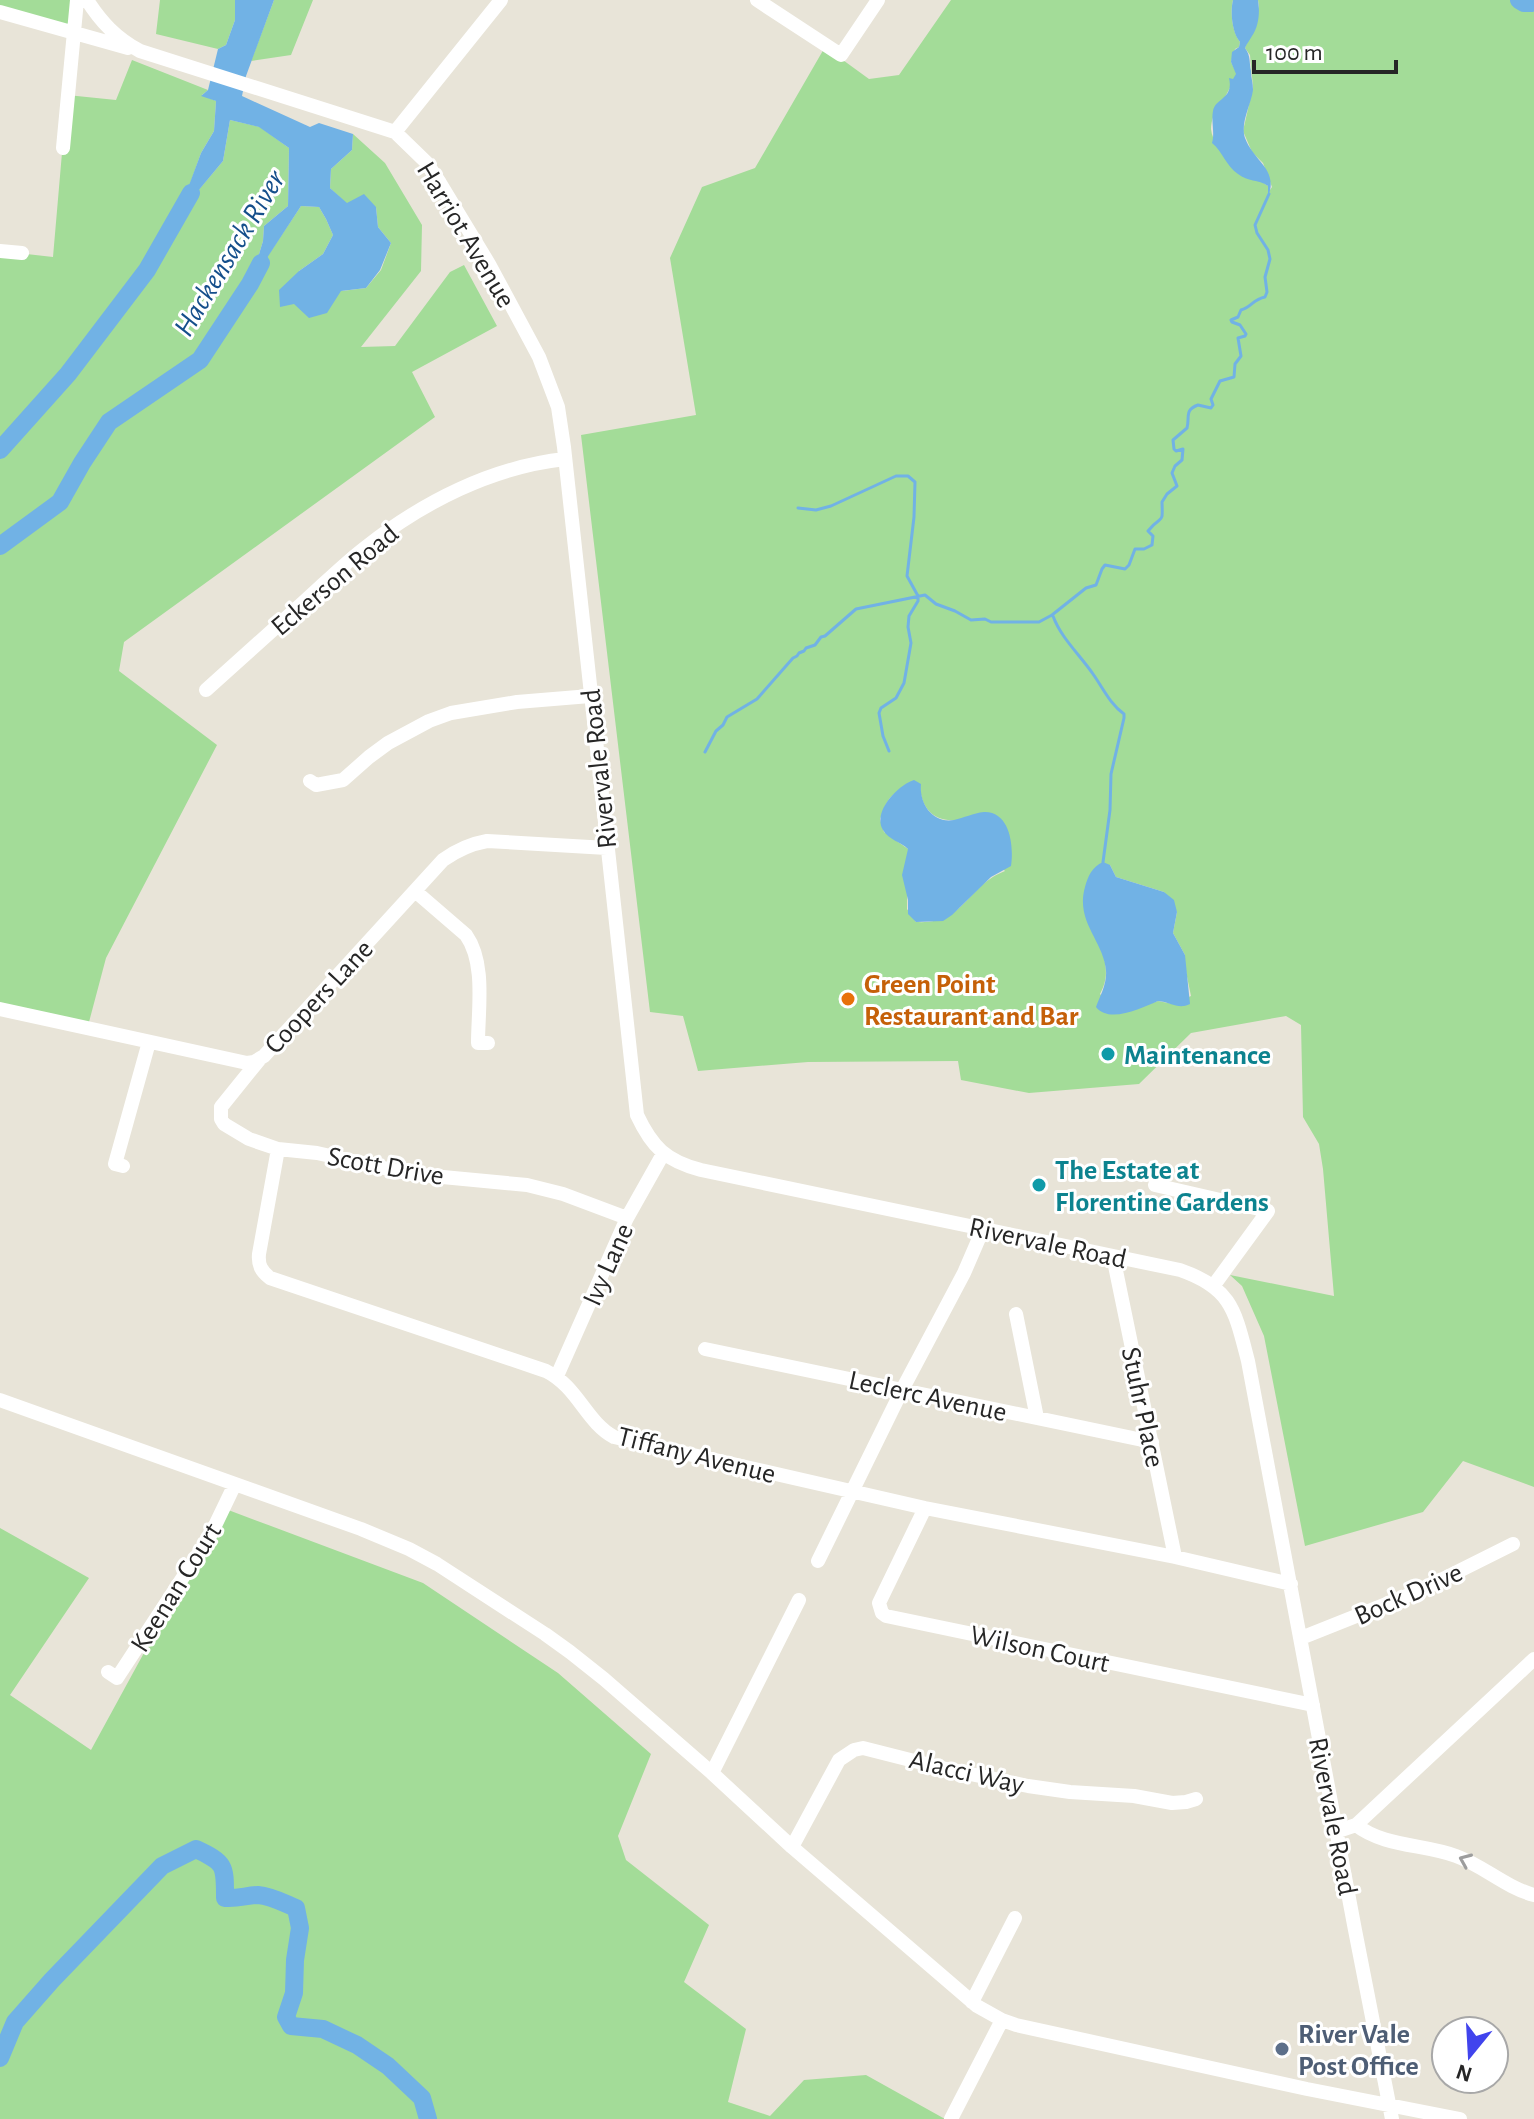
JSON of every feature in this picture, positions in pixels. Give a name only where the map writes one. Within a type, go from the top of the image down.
[{"type":"street","points":[[63,148],[77,0]]},
{"type":"street","name":"Harriot Avenue","points":[[87,0],[108,29],[140,51],[395,132],[426,162],[489,264],[539,357],[558,407],[574,534]]},
{"type":"street","points":[[395,132],[501,0]]},
{"type":"street","points":[[757,0],[841,55],[878,0]]},
{"type":"street","points":[[0,12],[140,51]]},
{"type":"street","points":[[0,251],[22,253]]},
{"type":"street","name":"Eckerson Road","points":[[206,690],[340,568],[408,517],[446,496],[505,471],[536,462],[565,459]]},
{"type":"street","name":"Rivervale Road","points":[[574,534],[637,1115],[646,1135],[663,1154],[689,1167],[1180,1270],[1214,1285],[1232,1309],[1248,1361],[1391,2112]]},
{"type":"street","points":[[310,781],[316,785],[343,780],[388,743],[451,713],[517,702],[590,696]]},
{"type":"street","name":"Coopers Lane","points":[[0,1009],[247,1063],[259,1060],[443,860],[463,847],[499,841],[607,848]]},
{"type":"street","points":[[415,891],[473,944],[479,965],[478,1043],[488,1043]]},
{"type":"street","points":[[123,1166],[115,1164],[149,1042]]},
{"type":"street","name":"Scott Drive","points":[[259,1060],[221,1107],[224,1124],[249,1139],[278,1149],[317,1153],[411,1174],[537,1186],[627,1218]]},
{"type":"street","name":"Tiffany Avenue","points":[[278,1149],[259,1261],[264,1273],[270,1278],[557,1376],[601,1428],[614,1437],[925,1508],[1175,1557],[1291,1584]]},
{"type":"street","name":"Ivy Lane","points":[[557,1376],[627,1218],[663,1154]]},
{"type":"street","points":[[1155,1185],[1268,1211],[1214,1285]]},
{"type":"street","points":[[818,1561],[964,1273],[983,1229]]},
{"type":"street","name":"Stuhr Place","points":[[1113,1256],[1175,1557]]},
{"type":"street","points":[[1016,1314],[1037,1418]]},
{"type":"street","name":"Leclerc Avenue","points":[[705,1349],[1152,1442]]},
{"type":"street","points":[[0,1400],[380,1536],[437,1564],[545,1634],[604,1679],[972,2002],[1002,2020],[1307,2089],[1391,2112],[1460,2119]]},
{"type":"street","name":"Keenan Court","points":[[108,1672],[117,1678],[210,1536],[235,1484]]},
{"type":"street","name":"Wilson Court","points":[[925,1508],[879,1603],[886,1616],[1313,1705]]},
{"type":"street","name":"Bock Drive","points":[[1301,1638],[1419,1591],[1513,1544]]},
{"type":"street","points":[[712,1773],[799,1600]]},
{"type":"street","points":[[1338,1831],[1356,1825],[1534,1659]]},
{"type":"street","name":"Alacci Way","points":[[792,1847],[839,1760],[863,1748],[1028,1786],[1134,1796],[1172,1803],[1196,1799]]},
{"type":"street","points":[[1356,1825],[1375,1837],[1473,1862],[1513,1887],[1534,1895]]},
{"type":"street","points":[[972,2002],[1015,1918]]},
{"type":"street","points":[[951,2119],[1002,2020]]},
{"type":"green space","points":[[0,0],[77,0],[73,33],[0,12]]},
{"type":"green space","points":[[160,0],[235,0],[235,20],[226,45],[218,49],[156,34]]},
{"type":"green space","points":[[274,0],[313,0],[291,55],[251,61]]},
{"type":"green space","points":[[951,0],[1233,0],[1232,22],[1240,42],[1231,62],[1237,74],[1224,99],[1217,104],[1211,129],[1213,138],[1225,154],[1268,186],[1268,193],[1272,187],[1263,163],[1252,152],[1243,131],[1253,87],[1250,55],[1245,48],[1259,6],[1258,0],[1534,0],[1534,1487],[1463,1461],[1423,1512],[1305,1546],[1264,1336],[1242,1286],[1230,1275],[1334,1296],[1319,1144],[1303,1117],[1301,1025],[1286,1016],[1191,1033],[1139,1084],[1029,1093],[961,1080],[958,1061],[808,1062],[698,1071],[683,1016],[650,1012],[581,435],[696,415],[670,258],[702,187],[755,168],[825,47],[869,79],[899,75]],"holes":[[[920,788],[923,802],[930,812],[940,818],[954,820],[1005,871],[945,917],[916,922],[907,909],[908,849],[884,832],[880,819],[894,794]],[[1110,865],[1116,877],[1164,892],[1177,912],[1173,933],[1185,955],[1191,996],[1173,1004],[1158,1001],[1118,1014],[1100,994],[1106,976],[1104,957]]]},
{"type":"green space","points":[[132,60],[208,90],[202,95],[216,101],[214,131],[201,153],[180,212],[223,161],[230,120],[260,127],[289,148],[288,206],[264,226],[263,241],[251,281],[301,206],[319,207],[333,235],[323,254],[299,271],[342,291],[366,288],[381,270],[391,243],[378,227],[376,207],[347,204],[330,188],[331,169],[352,150],[353,134],[385,163],[422,225],[421,271],[361,347],[395,346],[450,272],[464,265],[497,326],[412,372],[435,417],[124,642],[119,671],[217,745],[106,958],[89,1022],[0,1008],[0,251],[53,257],[67,95],[116,100]]},
{"type":"green space","points":[[223,1508],[423,1583],[558,1673],[651,1754],[618,1836],[626,1860],[709,1925],[684,1982],[746,2029],[728,2102],[770,2116],[804,2080],[866,2075],[945,2119],[0,2119],[0,1528],[89,1578],[10,1695],[91,1750]]},
{"type":"water","name":"Hackensack River","points":[[235,0],[274,0],[246,76],[242,96],[310,127],[319,123],[353,134],[352,150],[331,169],[330,188],[347,203],[364,194],[376,207],[378,227],[391,243],[380,270],[366,288],[341,291],[327,313],[309,318],[294,304],[280,307],[279,290],[323,254],[333,235],[319,207],[301,206],[250,284],[263,241],[264,226],[288,206],[289,148],[259,127],[230,120],[223,161],[178,215],[201,153],[214,131],[216,101],[201,96],[208,90],[218,49],[226,45],[235,20]]},
{"type":"water","points":[[1233,0],[1258,0],[1258,23],[1245,48],[1249,56],[1253,90],[1244,132],[1249,146],[1268,172],[1271,187],[1268,197],[1268,186],[1238,174],[1212,143],[1214,107],[1227,94],[1229,78],[1233,79],[1236,74],[1231,62],[1232,52],[1240,42],[1232,22]]},
{"type":"water","points":[[914,780],[921,784],[922,798],[928,811],[939,819],[954,820],[984,812],[993,813],[1005,823],[1011,840],[1011,866],[991,877],[943,921],[916,922],[908,914],[902,875],[908,849],[888,836],[881,823],[888,800]]},
{"type":"water","points":[[1103,862],[1110,865],[1116,877],[1164,892],[1174,900],[1177,912],[1173,933],[1185,955],[1190,1004],[1178,1006],[1158,1001],[1117,1014],[1102,1012],[1096,1007],[1106,971],[1087,921],[1083,899],[1089,876]]},
{"type":"waterway","points":[[1519,0],[1524,3],[1534,1]]},
{"type":"waterway","points":[[0,450],[68,374],[147,270],[191,193]]},
{"type":"waterway","points":[[705,752],[727,717],[757,699],[793,658],[815,645],[856,609],[925,595],[936,604],[971,620],[1039,622],[1086,588],[1096,585],[1105,565],[1125,569],[1135,549],[1152,545],[1153,536],[1148,531],[1161,519],[1162,502],[1177,486],[1172,473],[1182,460],[1183,449],[1176,451],[1173,440],[1187,428],[1191,409],[1198,405],[1211,408],[1211,399],[1220,381],[1234,377],[1235,364],[1241,356],[1238,338],[1246,334],[1240,325],[1231,320],[1238,317],[1241,310],[1265,297],[1267,292],[1265,277],[1270,259],[1255,225],[1269,194]]},
{"type":"waterway","name":"Hackensack River","points":[[0,546],[60,502],[109,422],[200,360],[261,263]]},
{"type":"waterway","points":[[798,508],[816,510],[831,506],[896,476],[908,476],[915,482],[907,576],[918,601],[909,616],[911,643],[904,683],[896,698],[881,708],[879,713],[889,751]]},
{"type":"waterway","points":[[1053,616],[1066,639],[1124,714],[1111,774],[1103,862]]},
{"type":"waterway","name":"Hackensack River","points":[[0,2058],[15,2022],[52,1980],[162,1866],[196,1849],[222,1867],[225,1898],[263,1896],[296,1908],[300,1928],[294,1993],[286,2017],[291,2026],[323,2029],[357,2045],[388,2066],[422,2098],[428,2119]]},
{"type":"place","name":"Green Point Restaurant and Bar","points":[[848,999]]},
{"type":"place","name":"Maintenance","points":[[1108,1054]]},
{"type":"place","name":"The Estate at Florentine Gardens","points":[[1039,1185]]},
{"type":"place","name":"River Vale Post Office","points":[[1282,2049]]}]
